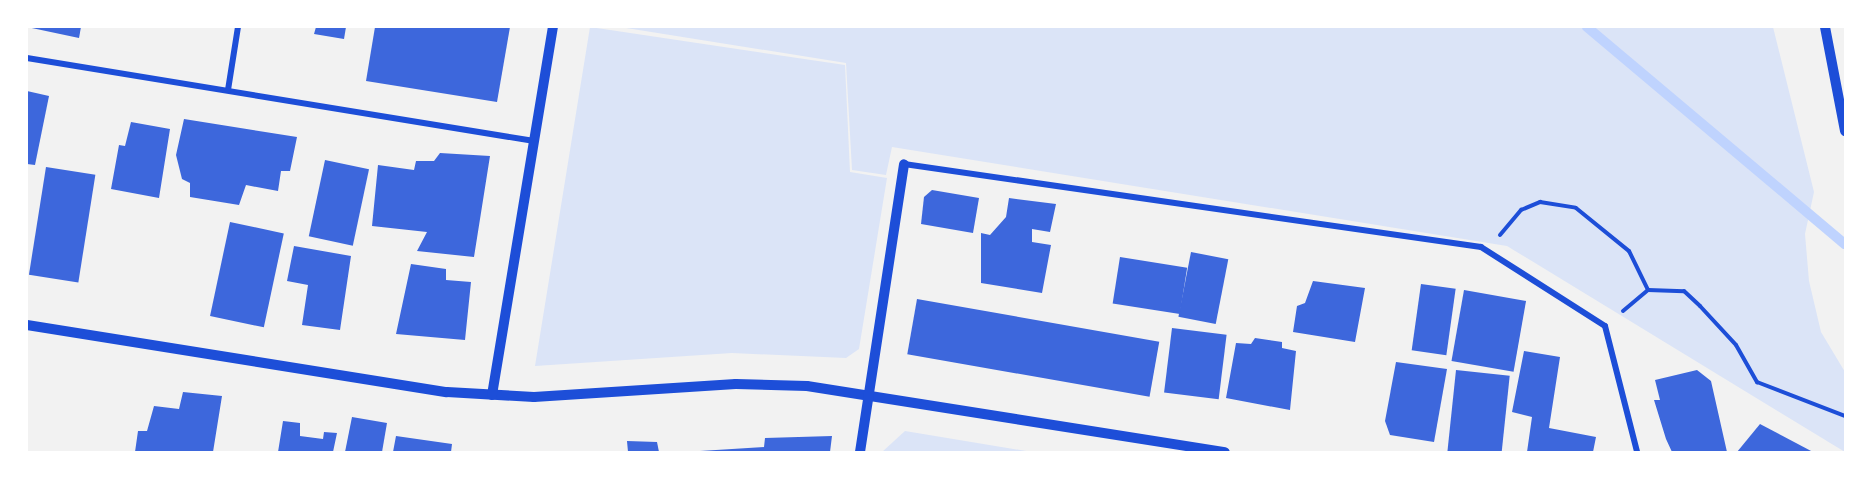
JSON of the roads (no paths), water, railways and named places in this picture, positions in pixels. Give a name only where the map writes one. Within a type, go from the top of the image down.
[{"type":"street","points":[[228,90],[238,27]]},
{"type":"street","points":[[492,395],[553,27]]},
{"type":"street","points":[[1825,27],[1845,131]]},
{"type":"street","points":[[27,58],[534,141]]},
{"type":"street","points":[[860,452],[904,164],[1481,247],[1605,326],[1637,452]]},
{"type":"street","points":[[27,326],[402,386],[492,395],[598,396],[736,384],[868,394],[1225,452]]},
{"type":"waterway","points":[[1587,27],[1845,244]]}]
